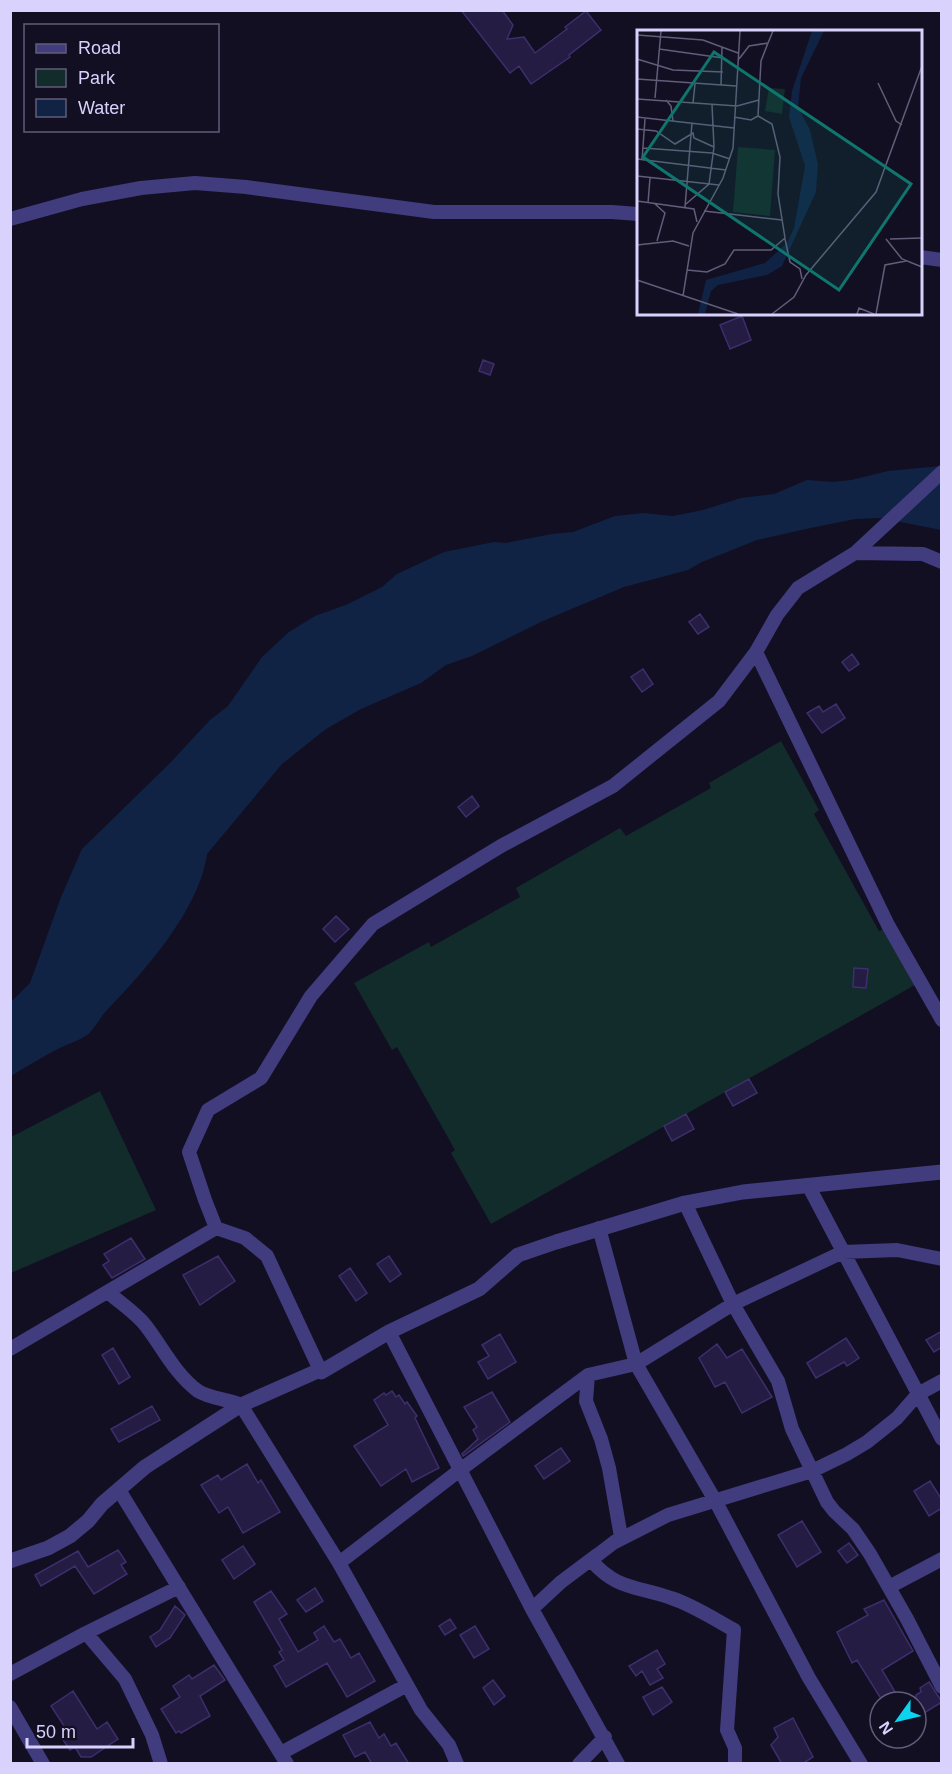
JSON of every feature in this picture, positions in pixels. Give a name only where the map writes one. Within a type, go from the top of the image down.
[{"type":"street","points":[[10,219],[82,199],[141,188],[195,183],[246,187],[434,212],[637,214]]},
{"type":"street","points":[[922,257],[942,260]]},
{"type":"street","points":[[321,1372],[267,1256],[245,1238],[216,1228],[189,1152],[208,1110],[261,1078],[311,996],[373,924],[501,846],[613,786],[719,701],[756,652],[777,615],[798,588],[855,553],[942,472]]},
{"type":"street","points":[[855,553],[923,554],[942,562]]},
{"type":"street","points":[[756,652],[888,925],[942,1020]]},
{"type":"street","points":[[10,1561],[48,1548],[69,1536],[145,1467],[242,1405],[320,1370],[321,1372],[389,1332],[479,1288],[518,1255],[685,1203],[743,1192],[942,1172]]},
{"type":"street","points":[[807,1185],[942,1439]]},
{"type":"street","points":[[685,1203],[733,1304],[777,1381],[792,1429],[827,1502],[856,1533],[889,1587],[942,1687]]},
{"type":"street","points":[[10,1349],[216,1228]]},
{"type":"street","points":[[599,1228],[636,1364],[716,1502],[809,1678],[861,1764]]},
{"type":"street","points":[[339,1563],[588,1375],[636,1364],[733,1304],[843,1252],[897,1250],[942,1259]]},
{"type":"street","points":[[108,1292],[145,1324],[176,1369],[199,1391],[214,1398],[227,1399],[242,1405],[339,1563],[421,1710],[449,1745],[457,1764]]},
{"type":"street","points":[[389,1332],[532,1609],[618,1764]]},
{"type":"street","points":[[588,1375],[586,1401],[601,1439],[609,1468],[621,1537]]},
{"type":"street","points":[[532,1609],[561,1582],[621,1537],[668,1515],[812,1471],[847,1454],[867,1442],[897,1418],[918,1394],[942,1381]]},
{"type":"street","points":[[119,1490],[284,1758],[407,1685]]},
{"type":"street","points":[[621,1537],[591,1560],[598,1569],[620,1584],[672,1598],[734,1630],[727,1730],[735,1748],[735,1764]]},
{"type":"street","points":[[889,1587],[942,1558]]},
{"type":"street","points":[[10,1674],[179,1587]]},
{"type":"street","points":[[86,1633],[125,1679],[152,1735],[161,1764]]},
{"type":"street","points":[[10,1707],[43,1764]]},
{"type":"street","points":[[579,1764],[604,1737]]},
{"type":"green space","points":[[781,741],[819,810],[814,814],[879,931],[884,929],[915,985],[491,1224],[451,1153],[455,1150],[397,1047],[392,1050],[354,983],[429,942],[431,947],[520,897],[516,888],[620,828],[626,836],[711,788],[709,783]]},
{"type":"green space","points":[[100,1091],[156,1210],[11,1273],[11,1137]]},
{"type":"water","points":[[941,466],[941,530],[880,518],[855,519],[757,540],[688,570],[624,587],[543,621],[472,656],[446,665],[421,683],[361,709],[326,729],[282,764],[207,854],[202,875],[182,918],[138,977],[104,1013],[90,1032],[11,1076],[10,1003],[30,983],[61,897],[82,849],[170,763],[210,720],[228,706],[262,657],[289,632],[315,616],[348,604],[382,587],[397,574],[444,552],[494,542],[506,543],[573,532],[615,516],[643,513],[673,516],[703,510],[741,498],[774,494],[807,480],[833,482],[888,471]]},
{"type":"building","points":[[461,10],[502,10],[513,25],[507,39],[524,37],[535,53],[567,29],[565,27],[586,11],[601,30],[569,55],[570,57],[531,84],[519,66],[510,73]]},
{"type":"building","points":[[742,316],[751,340],[730,349],[720,325]]},
{"type":"building","points":[[483,360],[494,364],[490,375],[479,371]]},
{"type":"building","points":[[700,614],[709,627],[698,634],[689,622]]},
{"type":"building","points":[[852,654],[859,664],[849,671],[842,662]]},
{"type":"building","points":[[643,669],[653,684],[642,692],[631,677]]},
{"type":"building","points":[[836,704],[845,718],[822,733],[807,713],[819,706],[823,712]]},
{"type":"building","points":[[472,796],[479,806],[466,817],[458,807]]},
{"type":"building","points":[[336,916],[349,929],[335,942],[323,929]]},
{"type":"building","points":[[854,968],[868,969],[866,988],[853,987]]},
{"type":"building","points":[[749,1079],[757,1093],[733,1106],[725,1092]]},
{"type":"building","points":[[686,1114],[694,1129],[672,1141],[664,1126]]},
{"type":"building","points":[[131,1238],[145,1259],[112,1278],[103,1265],[109,1261],[104,1254]]},
{"type":"building","points":[[218,1256],[235,1281],[200,1305],[183,1275]]},
{"type":"building","points":[[389,1256],[401,1274],[390,1282],[377,1264]]},
{"type":"building","points":[[350,1268],[367,1293],[356,1301],[339,1276]]},
{"type":"building","points":[[942,1331],[942,1347],[934,1352],[926,1340]]},
{"type":"building","points":[[500,1334],[516,1362],[488,1379],[478,1362],[489,1356],[482,1345]]},
{"type":"building","points":[[846,1338],[859,1358],[847,1366],[844,1362],[816,1378],[807,1363]]},
{"type":"building","points":[[717,1344],[727,1358],[742,1349],[772,1397],[742,1413],[725,1382],[715,1387],[699,1358]]},
{"type":"building","points":[[113,1348],[130,1377],[119,1384],[102,1355]]},
{"type":"building","points":[[392,1391],[396,1397],[399,1395],[405,1404],[407,1402],[417,1416],[415,1418],[439,1468],[412,1482],[406,1469],[381,1486],[354,1446],[388,1425],[374,1400]]},
{"type":"building","points":[[492,1392],[510,1422],[463,1456],[462,1454],[478,1439],[473,1430],[477,1427],[464,1407]]},
{"type":"building","points":[[152,1406],[160,1420],[119,1442],[111,1429]]},
{"type":"building","points":[[561,1448],[570,1461],[544,1479],[535,1466]]},
{"type":"building","points":[[247,1464],[258,1483],[261,1480],[280,1512],[243,1533],[228,1507],[219,1513],[201,1485],[218,1475],[221,1480]]},
{"type":"building","points":[[930,1481],[942,1500],[942,1508],[929,1516],[914,1491]]},
{"type":"building","points":[[802,1521],[821,1552],[797,1567],[778,1535]]},
{"type":"building","points":[[849,1543],[858,1555],[847,1563],[838,1551]]},
{"type":"building","points":[[243,1546],[255,1564],[234,1579],[222,1560]]},
{"type":"building","points":[[118,1550],[126,1562],[121,1565],[127,1574],[94,1594],[75,1566],[41,1586],[35,1575],[78,1551],[88,1567]]},
{"type":"building","points":[[315,1588],[323,1601],[306,1612],[297,1600]]},
{"type":"building","points":[[271,1591],[287,1614],[279,1619],[298,1652],[318,1640],[314,1633],[324,1626],[334,1642],[340,1639],[351,1658],[359,1653],[375,1681],[347,1697],[327,1663],[286,1687],[274,1666],[284,1660],[279,1652],[282,1650],[254,1602]]},
{"type":"building","points":[[884,1600],[913,1651],[882,1670],[894,1690],[876,1690],[857,1660],[852,1663],[837,1632],[868,1615],[864,1609]]},
{"type":"building","points":[[175,1606],[185,1615],[170,1638],[156,1647],[150,1637],[160,1630]]},
{"type":"building","points":[[450,1619],[456,1628],[445,1635],[439,1626]]},
{"type":"building","points":[[475,1626],[489,1649],[474,1658],[460,1635]]},
{"type":"building","points":[[657,1650],[665,1664],[657,1669],[663,1678],[650,1685],[642,1671],[636,1676],[629,1666]]},
{"type":"building","points":[[214,1665],[225,1680],[200,1696],[210,1716],[181,1733],[179,1731],[176,1733],[161,1709],[180,1697],[173,1686],[189,1675],[192,1679]]},
{"type":"building","points":[[493,1680],[505,1696],[494,1705],[483,1688]]},
{"type":"building","points":[[929,1682],[942,1702],[928,1711],[928,1690],[920,1690]]},
{"type":"building","points":[[662,1687],[672,1702],[653,1715],[643,1697]]},
{"type":"building","points":[[73,1691],[97,1729],[107,1722],[118,1739],[91,1757],[81,1757],[75,1747],[70,1750],[63,1740],[70,1735],[51,1706]]},
{"type":"building","points":[[793,1718],[813,1757],[802,1764],[782,1764],[771,1745],[778,1737],[774,1728]]},
{"type":"building","points":[[370,1722],[379,1738],[384,1734],[391,1746],[396,1743],[409,1764],[372,1764],[365,1752],[355,1757],[343,1735]]}]
